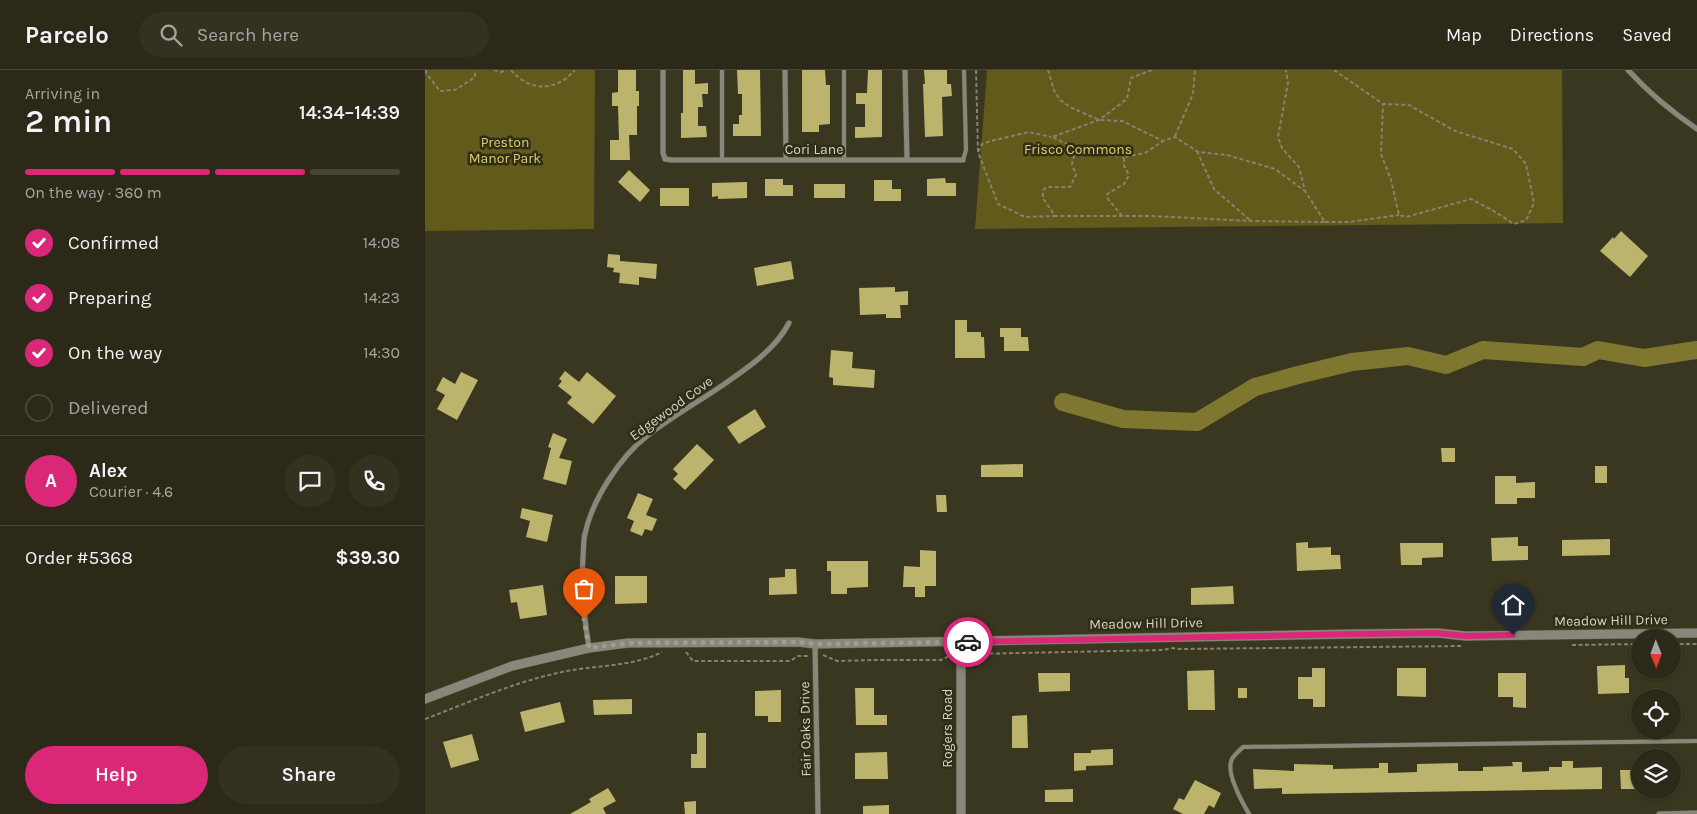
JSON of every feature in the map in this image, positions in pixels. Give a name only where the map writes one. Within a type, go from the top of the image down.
[{"type":"street","name":"Cori Lane","points":[[663,70],[663,153],[665,158],[671,160],[963,160]]},
{"type":"street","points":[[785,70],[786,160]]},
{"type":"street","points":[[905,70],[907,160]]},
{"type":"street","points":[[1628,70],[1675,114],[1697,130]]},
{"type":"street","name":"Edgewood Cove","points":[[589,648],[582,604],[585,534],[602,492],[628,454],[647,436],[746,370],[783,335],[789,323]]},
{"type":"street","name":"Meadow Hill Drive","points":[[425,700],[512,666],[589,648],[628,643],[797,642],[815,644],[1353,634],[1437,633],[1465,636],[1697,633]]},
{"type":"street","name":"Rogers Road","points":[[961,642],[961,814]]},
{"type":"street","name":"Fair Oaks Drive","points":[[815,644],[817,814]]},
{"type":"street","points":[[1659,814],[1697,813]]},
{"type":"lane","points":[[722,70],[722,160]]},
{"type":"lane","points":[[844,70],[844,160]]},
{"type":"lane","points":[[963,160],[966,150],[964,70]]},
{"type":"lane","points":[[1249,814],[1243,805],[1231,774],[1231,760],[1243,747],[1697,741]]},
{"type":"path","points":[[426,70],[426,73],[440,91],[455,90],[475,78],[475,70]]},
{"type":"path","points":[[494,70],[498,72],[507,70]]},
{"type":"path","points":[[511,70],[518,78],[528,84],[546,88],[565,80],[575,70]]},
{"type":"path","points":[[976,70],[977,152],[998,204],[1025,217],[1122,216],[1251,221],[1349,222],[1399,215],[1406,217],[1471,200],[1492,210],[1514,224],[1526,220],[1534,202],[1526,164],[1513,149],[1455,131],[1409,106],[1383,104],[1334,70]]},
{"type":"path","points":[[1048,70],[1054,90],[1060,100],[1070,107],[1099,120],[1122,121],[1163,141]]},
{"type":"path","points":[[1052,137],[1099,120],[1127,99],[1131,78],[1152,70]]},
{"type":"path","points":[[977,152],[982,144],[1029,132],[1052,137],[1075,148],[1099,154],[1123,156],[1145,153],[1163,141],[1175,137],[1193,94],[1195,70]]},
{"type":"path","points":[[1286,70],[1288,83],[1278,137],[1282,148],[1299,167],[1305,191],[1325,222]]},
{"type":"path","points":[[1383,104],[1381,154],[1391,180],[1399,215]]},
{"type":"path","points":[[1175,137],[1198,152],[1227,155],[1275,169],[1305,191]]},
{"type":"path","points":[[1055,216],[1043,198],[1043,190],[1047,187],[1070,188],[1076,174],[1072,164],[1075,148]]},
{"type":"path","points":[[1198,152],[1214,189],[1251,221]]},
{"type":"path","points":[[1122,216],[1108,200],[1107,194],[1124,184],[1129,175],[1124,166],[1123,156]]},
{"type":"path","points":[[1568,645],[1631,644]]},
{"type":"path","points":[[1681,644],[1697,644]]},
{"type":"path","points":[[969,654],[1164,650],[1171,648],[1464,646]]},
{"type":"path","points":[[685,651],[693,661],[790,661],[798,656],[807,656]]},
{"type":"path","points":[[425,719],[487,694],[535,678],[569,670],[645,659],[662,652]]},
{"type":"path","points":[[821,655],[837,661],[941,660],[951,654]]},
{"type":"green space","name":"Preston Manor Park","points":[[425,70],[595,70],[594,229],[425,231]]},
{"type":"green space","name":"Frisco Commons","points":[[987,70],[1562,70],[1563,223],[975,229]]},
{"type":"building","points":[[618,70],[636,70],[636,91],[639,91],[637,135],[629,135],[630,160],[610,160],[610,140],[619,140],[618,106],[612,106],[612,93],[618,92]]},
{"type":"building","points":[[683,70],[695,70],[695,84],[708,83],[708,94],[702,94],[703,107],[698,107],[698,126],[706,126],[707,137],[681,138]]},
{"type":"building","points":[[737,70],[760,70],[761,136],[733,136],[733,124],[739,124],[739,115],[742,115],[742,94],[738,94]]},
{"type":"building","points":[[802,70],[825,70],[826,85],[830,85],[830,124],[819,125],[819,132],[802,132]]},
{"type":"building","points":[[868,70],[882,70],[882,137],[855,138],[855,127],[865,127],[865,104],[856,104],[856,93],[867,93]]},
{"type":"building","points":[[924,70],[947,70],[947,84],[951,84],[952,96],[942,97],[943,136],[925,137]]},
{"type":"building","points":[[629,170],[650,190],[640,202],[618,182]]},
{"type":"building","points":[[945,178],[946,183],[956,183],[956,196],[927,196],[927,179]]},
{"type":"building","points":[[765,179],[783,179],[783,185],[793,185],[793,196],[765,196]]},
{"type":"building","points":[[874,180],[892,180],[892,189],[901,189],[901,201],[874,201]]},
{"type":"building","points":[[747,182],[747,198],[718,199],[718,196],[712,197],[712,183]]},
{"type":"building","points":[[814,184],[845,184],[845,198],[814,198]]},
{"type":"building","points":[[660,188],[689,188],[689,206],[660,206]]},
{"type":"building","points":[[1621,231],[1648,256],[1630,277],[1600,251]]},
{"type":"building","points":[[608,254],[620,255],[620,261],[657,264],[656,279],[639,277],[639,285],[619,283],[620,273],[613,272],[614,268],[607,267]]},
{"type":"building","points":[[791,261],[794,279],[757,286],[754,268]]},
{"type":"building","points":[[895,287],[895,292],[908,291],[908,305],[900,305],[901,318],[886,318],[886,314],[860,315],[859,288]]},
{"type":"building","points":[[955,320],[967,320],[967,332],[981,332],[981,337],[984,337],[985,358],[955,358]]},
{"type":"building","points":[[1000,328],[1021,328],[1021,337],[1028,337],[1029,351],[1004,351],[1004,337],[1000,337]]},
{"type":"building","points":[[831,350],[853,352],[852,368],[875,370],[874,388],[833,385],[833,378],[829,377]]},
{"type":"building","points":[[565,371],[579,382],[587,372],[616,396],[593,424],[567,403],[572,397],[558,386],[562,381],[559,379]]},
{"type":"building","points":[[461,372],[478,380],[457,420],[437,409],[445,395],[436,390],[443,377],[455,384]]},
{"type":"building","points":[[755,409],[766,427],[739,444],[727,427]]},
{"type":"building","points":[[553,433],[567,439],[559,458],[572,461],[566,485],[543,479],[551,448],[548,447]]},
{"type":"building","points":[[697,444],[714,460],[685,490],[673,479],[678,474],[673,469]]},
{"type":"building","points":[[1441,448],[1455,448],[1455,462],[1442,462]]},
{"type":"building","points":[[1023,464],[1023,477],[981,477],[981,465]]},
{"type":"building","points":[[1595,466],[1607,466],[1607,483],[1595,483]]},
{"type":"building","points":[[1495,476],[1516,476],[1516,483],[1535,482],[1535,498],[1517,498],[1517,504],[1495,504]]},
{"type":"building","points":[[638,493],[653,499],[646,515],[657,519],[652,531],[645,529],[642,536],[630,531],[634,521],[627,518]]},
{"type":"building","points":[[936,495],[946,495],[947,512],[937,512]]},
{"type":"building","points":[[522,508],[553,515],[547,542],[526,537],[530,521],[520,518]]},
{"type":"building","points":[[1518,537],[1518,546],[1528,546],[1528,560],[1492,561],[1491,538]]},
{"type":"building","points":[[1610,539],[1610,555],[1562,556],[1562,540]]},
{"type":"building","points":[[1308,542],[1308,548],[1331,547],[1331,555],[1340,555],[1341,569],[1297,571],[1296,543]]},
{"type":"building","points":[[1400,543],[1443,543],[1443,557],[1422,558],[1422,565],[1401,565]]},
{"type":"building","points":[[920,550],[936,551],[936,586],[925,586],[925,597],[915,597],[915,587],[903,587],[904,566],[920,567]]},
{"type":"building","points":[[827,561],[868,561],[868,587],[847,588],[847,594],[831,594],[831,571],[827,571]]},
{"type":"building","points":[[785,569],[796,569],[797,594],[769,595],[769,578],[785,577]]},
{"type":"building","points":[[615,576],[647,576],[647,603],[615,604]]},
{"type":"building","points":[[543,585],[547,615],[520,619],[517,602],[511,603],[509,590]]},
{"type":"building","points":[[1233,586],[1234,604],[1191,605],[1191,588]]},
{"type":"building","points":[[1625,665],[1625,678],[1629,678],[1629,693],[1598,694],[1597,666]]},
{"type":"building","points":[[1312,668],[1325,668],[1325,707],[1313,707],[1313,699],[1298,699],[1298,677],[1312,677]]},
{"type":"building","points":[[1397,668],[1426,668],[1426,697],[1397,696]]},
{"type":"building","points":[[1214,670],[1215,710],[1188,710],[1187,671]]},
{"type":"building","points":[[1038,673],[1070,673],[1070,691],[1039,692]]},
{"type":"building","points":[[1498,673],[1526,673],[1526,708],[1513,707],[1513,697],[1498,697]]},
{"type":"building","points":[[855,688],[874,688],[874,715],[887,715],[887,725],[856,725]]},
{"type":"building","points":[[1238,688],[1247,688],[1247,698],[1238,698]]},
{"type":"building","points":[[781,690],[781,722],[768,722],[768,716],[755,716],[755,691]]},
{"type":"building","points":[[632,699],[632,714],[594,715],[593,700]]},
{"type":"building","points":[[560,702],[565,722],[525,732],[520,712]]},
{"type":"building","points":[[1027,715],[1028,748],[1012,748],[1012,716]]},
{"type":"building","points":[[697,733],[706,733],[706,768],[691,768],[691,754],[697,754]]},
{"type":"building","points":[[472,734],[479,760],[451,768],[443,742]]},
{"type":"building","points":[[1113,749],[1113,765],[1086,766],[1086,770],[1074,771],[1074,753],[1091,753],[1091,750]]},
{"type":"building","points":[[887,752],[888,779],[855,779],[855,753]]},
{"type":"building","points":[[1562,761],[1573,761],[1573,768],[1602,767],[1602,789],[1282,794],[1282,788],[1254,789],[1253,769],[1294,771],[1294,764],[1333,765],[1333,769],[1379,768],[1379,763],[1388,763],[1388,773],[1417,772],[1417,764],[1458,763],[1458,771],[1483,771],[1483,767],[1513,766],[1512,762],[1522,762],[1522,772],[1549,771],[1549,767],[1562,767]]},
{"type":"building","points":[[1620,770],[1631,770],[1631,789],[1621,789]]},
{"type":"building","points":[[1195,780],[1221,793],[1214,808],[1209,805],[1204,814],[1183,814],[1173,809],[1179,798],[1184,800]]},
{"type":"building","points":[[608,788],[616,801],[603,808],[606,814],[570,814],[591,802],[589,799]]},
{"type":"building","points":[[1073,789],[1073,802],[1045,802],[1045,790]]},
{"type":"building","points":[[696,801],[696,814],[685,814],[684,802]]},
{"type":"building","points":[[889,805],[889,814],[863,814],[863,806]]},
{"type":"waterway","points":[[1063,402],[1123,419],[1197,422],[1255,387],[1352,362],[1408,356],[1446,365],[1483,350],[1583,357],[1598,350],[1644,358],[1697,350]]},
{"type":"way so far","points":[[584,619],[589,648],[628,643],[797,642],[815,644],[968,642]]},
{"type":"route","points":[[968,642],[1243,635],[1437,633],[1465,636],[1513,635]]}]
